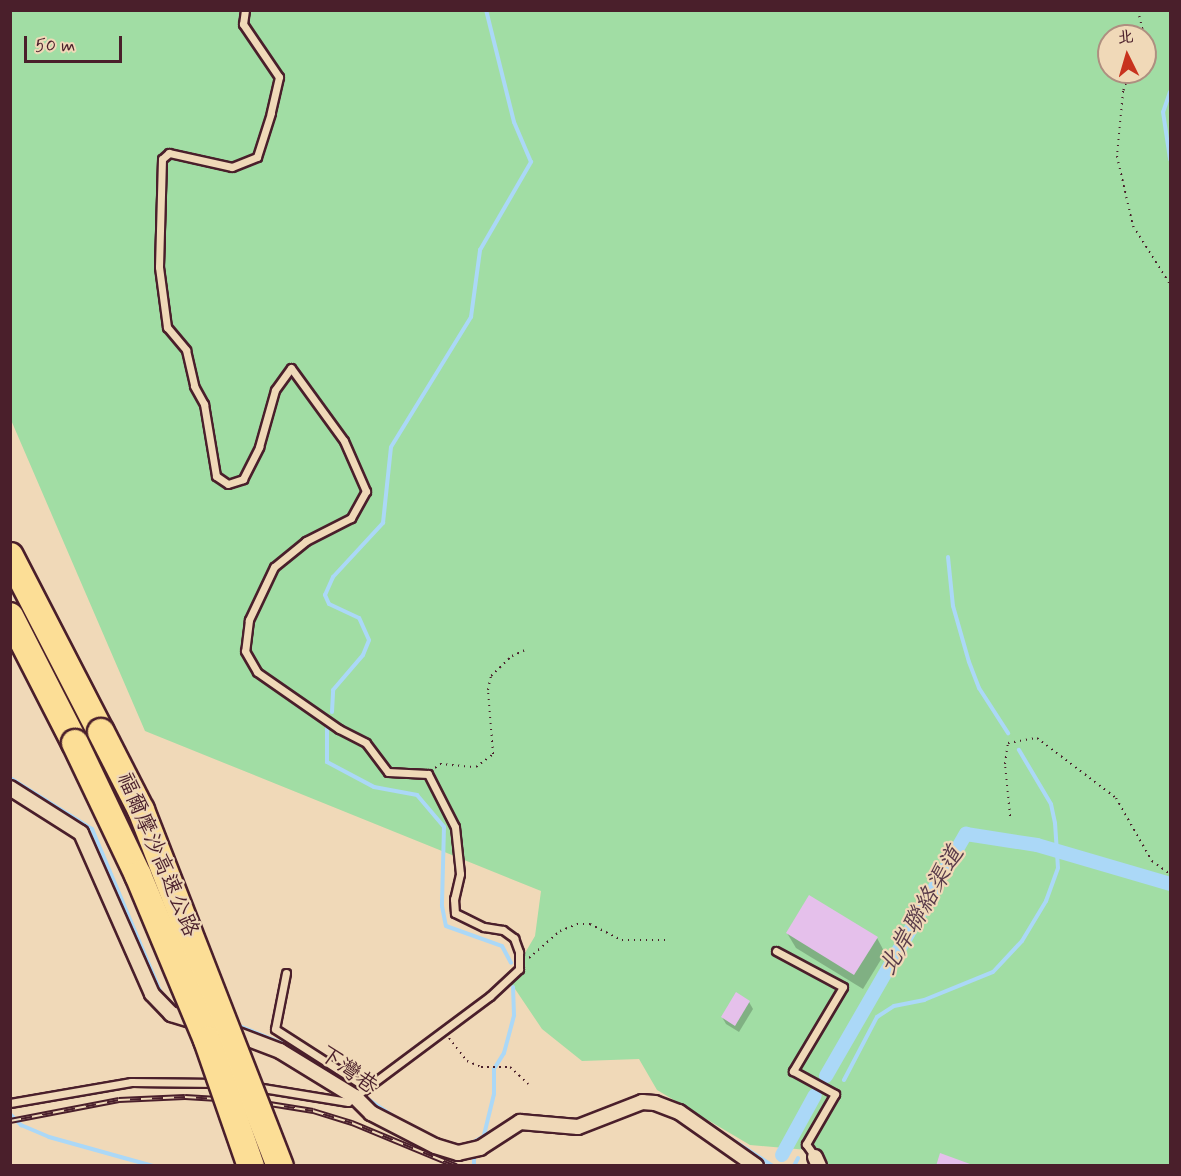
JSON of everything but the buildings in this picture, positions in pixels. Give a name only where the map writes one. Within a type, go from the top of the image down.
[{"type":"highway","name":"福爾摩沙高速公路","points":[[10,556],[141,810],[280,1166]]},
{"type":"highway","name":"福爾摩沙高速公路","points":[[10,616],[75,743],[138,875],[198,1018],[252,1166]]},
{"type":"street","name":"下灣巷","points":[[10,788],[81,833],[152,994],[162,1008],[181,1018],[255,1038],[355,1097],[371,1113],[435,1146],[474,1150],[520,1122],[578,1126],[632,1103],[655,1102],[679,1112],[756,1166]]},
{"type":"lane","points":[[243,1085],[340,1103],[355,1097],[445,1031],[519,969],[519,952],[514,939],[503,930],[484,927],[455,912],[454,899],[460,874],[455,827],[428,774],[388,772],[366,742],[339,729],[257,672],[244,651],[249,620],[274,567],[296,547],[351,518],[366,491],[344,441],[291,368],[275,390],[259,447],[243,480],[228,484],[216,476],[204,404],[194,386],[186,350],[167,327],[159,267],[162,159],[169,153],[232,167],[257,157],[271,112],[279,77],[243,24],[245,10]]},
{"type":"lane","points":[[776,951],[843,987],[793,1071],[835,1094],[806,1144],[816,1163]]},
{"type":"lane","points":[[286,973],[275,1029],[367,1088]]},
{"type":"lane","points":[[12,1102],[130,1082],[232,1084]]},
{"type":"path","points":[[1125,84],[1122,91],[1117,156],[1133,226],[1170,284]]},
{"type":"path","points":[[428,774],[440,764],[476,768],[493,754],[488,690],[491,676],[512,656],[527,649]]},
{"type":"path","points":[[1010,816],[1005,764],[1008,743],[1037,738],[1051,744],[1116,798],[1152,861],[1170,874]]},
{"type":"path","points":[[519,969],[568,926],[590,924],[630,941],[668,940]]},
{"type":"path","points":[[445,1031],[467,1061],[514,1069],[528,1084]]},
{"type":"green space","points":[[10,11],[1170,11],[1170,1165],[827,1166],[819,1151],[750,1145],[657,1090],[639,1059],[582,1061],[542,1029],[509,980],[535,936],[541,891],[145,731],[11,420]]},
{"type":"waterway","points":[[332,712],[333,690],[363,655],[369,640],[359,618],[329,604],[325,595],[333,577],[383,523],[391,447],[471,317],[480,250],[531,162],[514,122],[486,10]]},
{"type":"waterway","points":[[1170,92],[1163,112],[1170,159]]},
{"type":"waterway","points":[[948,557],[953,606],[969,662],[979,688],[1008,733]]},
{"type":"waterway","points":[[327,726],[327,762],[374,787],[417,795],[444,827],[442,906],[446,926],[502,946],[511,963]]},
{"type":"waterway","points":[[844,1080],[877,1017],[894,1006],[924,1000],[993,972],[1022,941],[1046,901],[1058,868],[1055,823],[1051,804],[1019,750]]},
{"type":"waterway","points":[[10,778],[92,829],[160,991],[169,1003],[183,1010]]},
{"type":"waterway","name":"北岸聯絡渠道","points":[[826,1076],[966,834],[1037,845],[1170,884]]},
{"type":"waterway","points":[[484,1135],[494,1094],[494,1069],[504,1053],[514,1015],[513,987]]},
{"type":"waterway","points":[[237,1025],[281,1043],[353,1088]]},
{"type":"waterway","points":[[359,1093],[400,1121]]},
{"type":"waterway","name":"北岸聯絡渠道","points":[[782,1155],[815,1095]]},
{"type":"waterway","points":[[606,1109],[638,1098]]},
{"type":"waterway","points":[[10,1114],[21,1125],[49,1137],[153,1166]]},
{"type":"waterway","points":[[472,1143],[515,1118]]},
{"type":"waterway","points":[[715,1129],[773,1166]]},
{"type":"waterway","points":[[474,1152],[474,1166]]},
{"type":"waterway","points":[[794,1166],[798,1158]]},
{"type":"railway","points":[[10,1121],[119,1100],[185,1097],[251,1101],[313,1111],[352,1123],[456,1166]]}]
